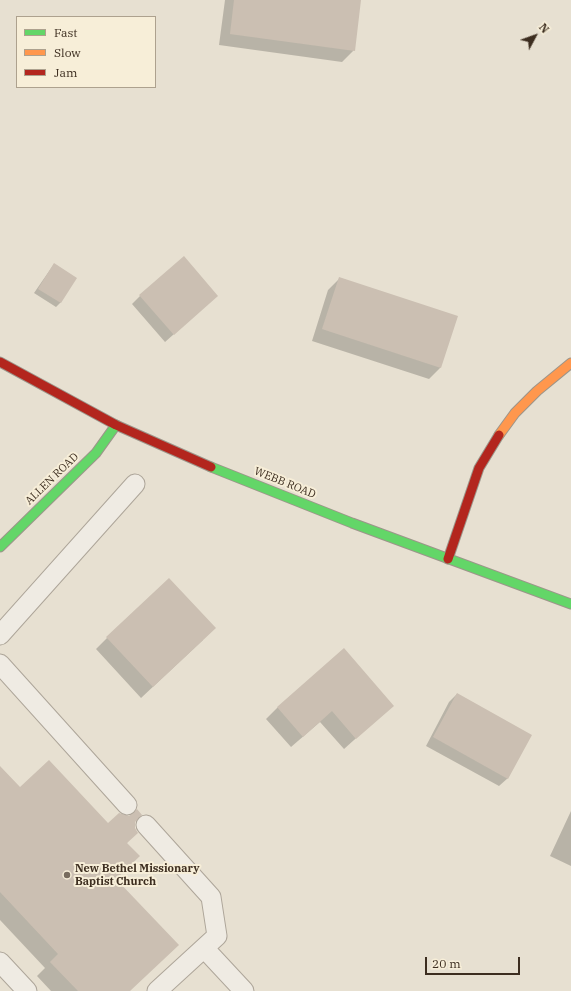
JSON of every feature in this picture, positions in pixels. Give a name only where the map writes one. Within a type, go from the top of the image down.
[{"type":"street","name":"WEBB ROAD","points":[[0,362],[116,425],[206,465],[448,559],[571,604]]},
{"type":"street","points":[[448,559],[479,468],[494,440],[516,413],[537,391],[571,363]]},
{"type":"street","name":"ALLEN ROAD","points":[[0,547],[96,453],[116,425]]},
{"type":"lane","points":[[0,634],[135,484]]},
{"type":"lane","points":[[0,664],[127,805]]},
{"type":"lane","points":[[146,826],[211,897],[217,936],[157,991]]},
{"type":"lane","points":[[204,948],[244,991]]},
{"type":"lane","points":[[0,962],[27,991]]},
{"type":"building","points":[[234,0],[361,0],[355,51],[230,34]]},
{"type":"building","points":[[184,256],[218,296],[174,335],[139,295]]},
{"type":"building","points":[[54,263],[77,278],[61,303],[38,289]]},
{"type":"building","points":[[339,277],[458,316],[441,368],[322,329]]},
{"type":"building","points":[[169,578],[216,628],[153,687],[106,637]]},
{"type":"building","points":[[344,648],[394,706],[356,739],[332,711],[303,737],[277,707]]},
{"type":"building","points":[[457,693],[532,735],[508,779],[433,737]]},
{"type":"building","name":"New Bethel Missionary Baptist Church","points":[[49,760],[108,823],[119,813],[129,816],[137,809],[142,815],[135,822],[135,828],[138,833],[127,843],[140,856],[116,879],[179,945],[130,991],[78,991],[50,962],[58,954],[0,892],[0,766],[20,787]]},
{"type":"traffic: fast","points":[[0,547],[96,453],[116,425]]},
{"type":"traffic: fast","points":[[211,467],[352,523],[571,604]]},
{"type":"traffic: slow","points":[[499,435],[515,413],[537,391],[571,363]]},
{"type":"traffic: jam","points":[[0,362],[116,425],[211,467]]},
{"type":"traffic: jam","points":[[448,559],[479,468],[499,435]]},
{"type":"place","name":"New Bethel Missionary Baptist Church","points":[[67,875]]}]
